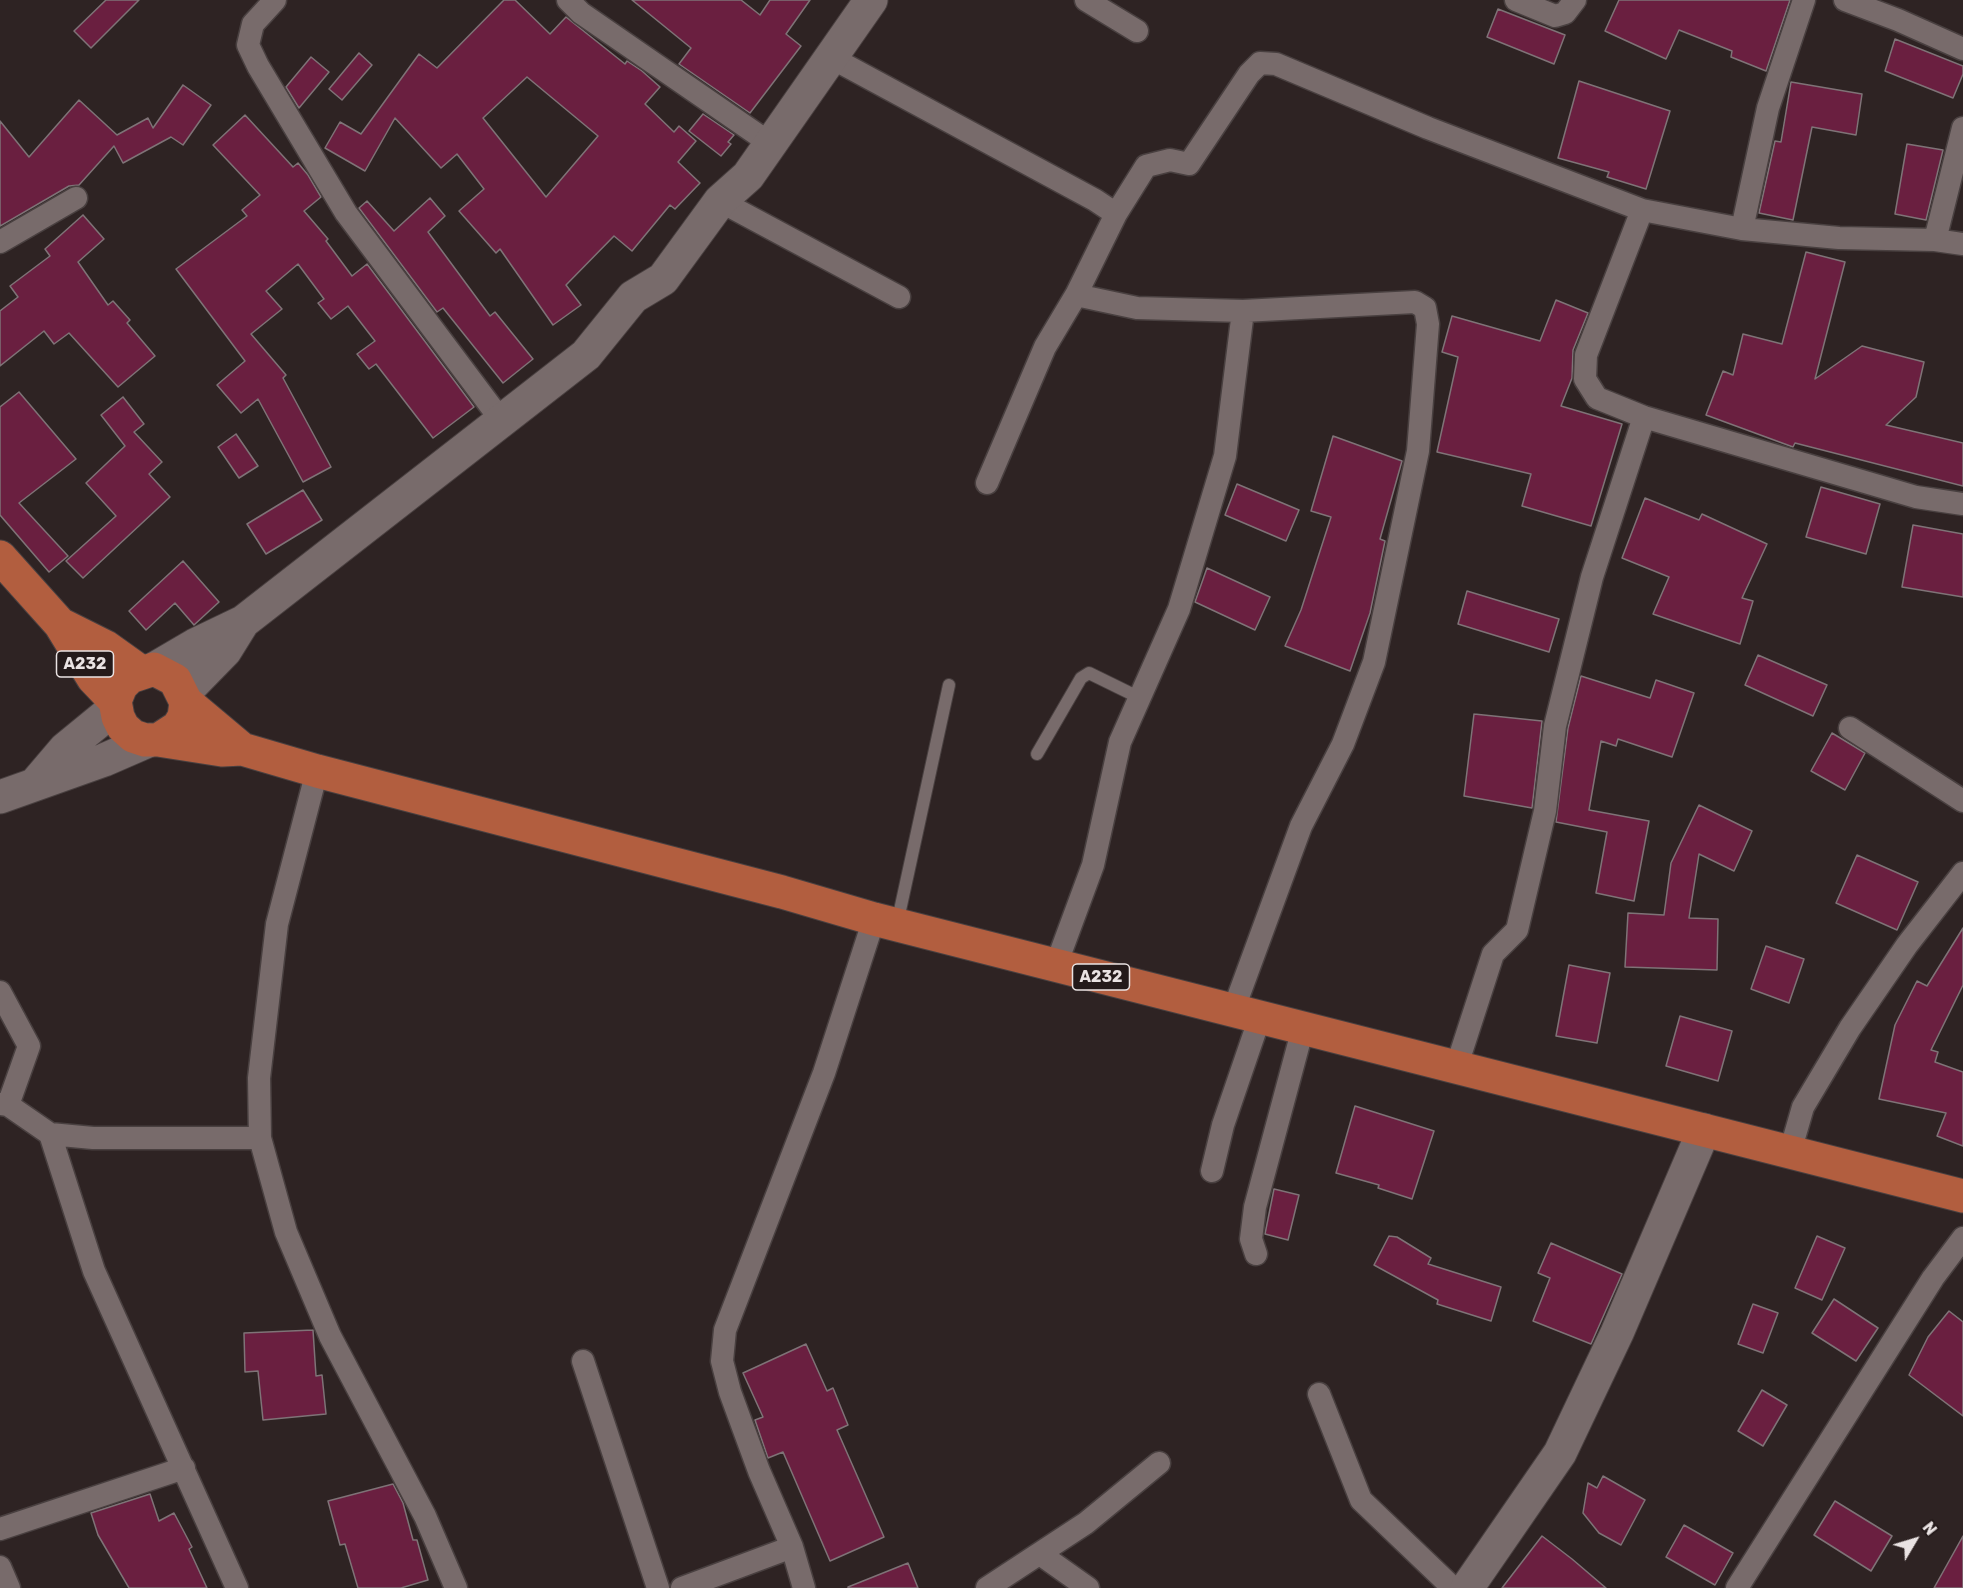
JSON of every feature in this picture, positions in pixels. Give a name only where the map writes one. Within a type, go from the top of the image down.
[{"type":"main road","points":[[35,784],[65,748],[115,704],[121,686],[130,677],[147,671],[243,622],[586,355],[633,297],[663,279],[720,201],[748,176],[871,0]]},
{"type":"main road","name":"A232","points":[[0,557],[60,624],[93,678],[115,704]]},
{"type":"main road","points":[[184,698],[225,651],[243,622]]},
{"type":"main road","name":"A232","points":[[60,624],[147,671]]},
{"type":"main road","points":[[0,797],[154,740],[178,728],[184,717],[184,698],[175,680],[147,671]]},
{"type":"main road","name":"A232","points":[[184,698],[242,748]]},
{"type":"main road","points":[[115,704],[123,727],[133,736],[154,740]]},
{"type":"main road","name":"A232","points":[[154,740],[222,750],[242,748],[317,771],[782,892],[885,922],[1963,1196]]},
{"type":"main road","points":[[1467,1588],[1560,1453],[1617,1333],[1704,1130]]},
{"type":"street","points":[[274,0],[253,24],[248,45],[258,66],[345,213],[501,420]]},
{"type":"street","points":[[568,0],[581,13],[771,144]]},
{"type":"street","points":[[1086,0],[1137,31]]},
{"type":"street","points":[[1515,0],[1555,16],[1565,13],[1575,0]]},
{"type":"street","points":[[1742,229],[1768,108],[1804,0]]},
{"type":"street","points":[[1845,0],[1898,20],[1963,49]]},
{"type":"street","points":[[832,58],[1095,200],[1116,214]]},
{"type":"street","points":[[987,483],[1046,347],[1076,295],[1116,214],[1146,166],[1170,160],[1189,164],[1249,74],[1260,63],[1276,64],[1439,132],[1642,210],[1742,229],[1839,238],[1935,240],[1963,244]]},
{"type":"street","points":[[1935,240],[1963,128]]},
{"type":"street","points":[[0,242],[76,198]]},
{"type":"street","points":[[720,201],[899,297]]},
{"type":"street","points":[[1642,210],[1586,355],[1585,379],[1597,398],[1644,417],[1916,497],[1963,504]]},
{"type":"street","points":[[1076,295],[1137,308],[1243,311],[1415,302],[1425,308],[1428,324],[1419,451],[1374,662],[1343,744],[1301,826],[1246,1014],[1212,1171]]},
{"type":"street","points":[[1056,965],[1093,865],[1120,742],[1179,609],[1225,456],[1243,311]]},
{"type":"street","points":[[1456,1068],[1493,954],[1517,930],[1545,812],[1555,726],[1592,577],[1644,417]]},
{"type":"street","points":[[1850,728],[1963,801]]},
{"type":"street","points":[[317,771],[276,934],[259,1078],[260,1138],[286,1232],[325,1326],[425,1516],[456,1588]]},
{"type":"street","points":[[1790,1152],[1803,1107],[1850,1028],[1907,945],[1963,873]]},
{"type":"street","points":[[804,1588],[792,1547],[759,1472],[730,1392],[722,1361],[725,1330],[885,922]]},
{"type":"street","points":[[0,992],[29,1046],[4,1104],[50,1134],[93,1138],[260,1138]]},
{"type":"street","points":[[1256,1254],[1251,1239],[1255,1207],[1303,1028]]},
{"type":"street","points":[[50,1134],[94,1271],[237,1588]]},
{"type":"street","points":[[1737,1588],[1933,1278],[1963,1238]]},
{"type":"street","points":[[584,1360],[658,1588]]},
{"type":"street","points":[[1319,1394],[1361,1500],[1453,1588]]},
{"type":"street","points":[[987,1588],[1086,1523],[1159,1462]]},
{"type":"street","points":[[0,1529],[184,1468]]},
{"type":"street","points":[[682,1588],[792,1547]]},
{"type":"street","points":[[1040,1554],[1088,1588]]},
{"type":"street","points":[[0,1567],[9,1588]]},
{"type":"lane","points":[[1037,754],[1080,678],[1089,673],[1140,698]]},
{"type":"lane","points":[[885,922],[949,685]]},
{"type":"building","points":[[106,0],[139,0],[91,48],[74,31]]},
{"type":"building","points":[[504,0],[515,0],[550,34],[566,17],[625,64],[627,61],[660,87],[645,104],[674,132],[679,126],[696,141],[678,162],[700,183],[675,209],[670,205],[632,251],[614,236],[566,285],[581,305],[553,325],[500,249],[496,253],[459,211],[484,189],[457,154],[441,168],[395,118],[365,171],[325,148],[340,122],[361,134],[419,54],[437,68]],"holes":[[[527,77],[598,136],[546,197],[483,118]]]},
{"type":"building","points":[[632,0],[741,0],[760,15],[770,0],[810,0],[786,34],[801,46],[750,113],[679,64],[691,48]]},
{"type":"building","points":[[1619,0],[1790,0],[1766,71],[1731,57],[1732,51],[1679,30],[1666,59],[1605,31]]},
{"type":"building","points":[[1498,9],[1565,35],[1554,64],[1487,37]]},
{"type":"building","points":[[1895,39],[1963,66],[1963,74],[1953,98],[1885,71]]},
{"type":"building","points":[[359,53],[372,65],[342,100],[329,89]]},
{"type":"building","points":[[311,57],[329,72],[299,108],[286,87]]},
{"type":"building","points":[[1579,81],[1670,111],[1646,189],[1607,177],[1609,172],[1558,158]]},
{"type":"building","points":[[1791,82],[1862,94],[1856,135],[1812,127],[1793,220],[1759,213],[1775,141],[1781,142]]},
{"type":"building","points":[[183,85],[211,105],[183,145],[171,137],[123,163],[114,146],[79,185],[69,186],[0,226],[0,121],[29,157],[79,100],[117,135],[148,118],[153,128]]},
{"type":"building","points":[[703,114],[734,135],[728,142],[731,144],[721,156],[689,131]]},
{"type":"building","points":[[245,115],[293,167],[298,163],[308,175],[321,197],[304,211],[328,239],[326,241],[352,276],[367,264],[474,407],[433,438],[376,364],[369,369],[357,354],[375,341],[348,306],[331,319],[318,303],[324,299],[298,264],[266,291],[282,309],[251,334],[286,375],[283,378],[331,467],[303,482],[258,399],[241,413],[217,385],[245,361],[176,269],[247,216],[242,210],[260,195],[213,145]]},
{"type":"building","points":[[1907,144],[1943,150],[1926,220],[1895,214]]},
{"type":"building","points":[[430,198],[445,216],[428,232],[490,316],[495,312],[533,359],[503,383],[443,308],[437,312],[359,208],[367,201],[394,231]]},
{"type":"building","points":[[83,215],[104,239],[78,262],[108,305],[113,301],[130,320],[127,323],[155,356],[118,387],[69,333],[54,344],[44,331],[0,366],[0,311],[18,297],[10,286],[50,256],[45,249]]},
{"type":"building","points":[[1806,252],[1845,262],[1815,379],[1862,346],[1924,362],[1916,397],[1886,425],[1963,443],[1963,486],[1795,443],[1793,447],[1706,415],[1723,371],[1733,375],[1743,334],[1782,344]]},
{"type":"building","points":[[1556,300],[1588,313],[1573,350],[1572,378],[1561,406],[1622,424],[1591,526],[1522,506],[1531,474],[1437,452],[1458,357],[1442,352],[1452,316],[1540,341]]},
{"type":"building","points":[[19,392],[76,459],[19,503],[68,556],[49,572],[0,515],[0,407]]},
{"type":"building","points":[[123,397],[144,424],[134,432],[162,462],[149,474],[170,497],[83,578],[66,561],[116,516],[86,483],[125,446],[101,415]]},
{"type":"building","points":[[236,434],[258,466],[239,478],[218,447]]},
{"type":"building","points":[[1333,436],[1402,461],[1380,539],[1385,541],[1370,613],[1350,671],[1285,646],[1301,610],[1331,517],[1311,511]]},
{"type":"building","points":[[1237,484],[1299,510],[1286,541],[1225,515]]},
{"type":"building","points":[[1821,487],[1880,504],[1866,554],[1806,537]]},
{"type":"building","points":[[303,490],[322,520],[266,554],[247,524]]},
{"type":"building","points":[[1645,498],[1699,520],[1702,514],[1767,544],[1742,598],[1753,601],[1740,644],[1653,614],[1669,577],[1622,558]]},
{"type":"building","points":[[1913,525],[1963,534],[1963,597],[1902,587]]},
{"type":"building","points":[[183,561],[219,602],[194,625],[175,603],[146,630],[129,611]]},
{"type":"building","points":[[1207,568],[1270,597],[1255,630],[1195,602]]},
{"type":"building","points":[[1467,591],[1559,619],[1549,652],[1458,624]]},
{"type":"building","points":[[1758,655],[1827,685],[1813,716],[1745,685]]},
{"type":"building","points":[[1581,676],[1650,698],[1656,680],[1694,693],[1672,757],[1618,739],[1616,746],[1601,741],[1589,810],[1649,821],[1634,901],[1596,893],[1607,832],[1556,822],[1568,728]]},
{"type":"building","points":[[1474,714],[1542,721],[1532,808],[1464,796]]},
{"type":"building","points":[[1832,733],[1865,753],[1845,790],[1811,771]]},
{"type":"building","points":[[1699,805],[1752,831],[1734,871],[1699,854],[1689,918],[1718,919],[1717,970],[1625,967],[1628,913],[1664,915],[1671,863]]},
{"type":"building","points":[[1857,855],[1918,882],[1897,930],[1836,903]]},
{"type":"building","points":[[1963,928],[1963,985],[1931,1050],[1938,1052],[1935,1062],[1963,1072],[1963,1146],[1937,1136],[1946,1113],[1879,1099],[1895,1025],[1917,981],[1927,986]]},
{"type":"building","points":[[1766,946],[1804,959],[1789,1003],[1751,989]]},
{"type":"building","points":[[1569,965],[1610,973],[1597,1043],[1556,1036]]},
{"type":"building","points":[[1680,1016],[1732,1031],[1718,1081],[1666,1066]]},
{"type":"building","points":[[1355,1106],[1434,1131],[1412,1199],[1378,1188],[1379,1185],[1336,1173]]},
{"type":"building","points":[[1274,1189],[1299,1195],[1288,1240],[1265,1234]]},
{"type":"building","points":[[1389,1236],[1397,1237],[1431,1258],[1428,1264],[1501,1287],[1491,1321],[1437,1304],[1438,1300],[1374,1265]]},
{"type":"building","points":[[1817,1236],[1845,1248],[1822,1300],[1795,1288]]},
{"type":"building","points":[[1551,1243],[1622,1274],[1591,1344],[1533,1321],[1550,1278],[1538,1273]]},
{"type":"building","points":[[1834,1299],[1878,1328],[1856,1361],[1812,1333]]},
{"type":"building","points":[[1753,1304],[1778,1313],[1763,1353],[1738,1344]]},
{"type":"building","points":[[1949,1311],[1963,1322],[1963,1416],[1909,1375],[1928,1337]]},
{"type":"building","points":[[313,1330],[316,1376],[322,1375],[326,1414],[263,1420],[258,1371],[245,1372],[244,1333]]},
{"type":"building","points":[[806,1344],[827,1391],[833,1388],[848,1425],[837,1430],[884,1537],[830,1561],[783,1452],[768,1458],[755,1420],[763,1417],[743,1373]]},
{"type":"building","points":[[1762,1390],[1787,1405],[1763,1446],[1738,1431]]},
{"type":"building","points":[[1603,1476],[1645,1500],[1621,1545],[1599,1533],[1583,1513],[1588,1483],[1597,1488]]},
{"type":"building","points":[[393,1484],[403,1503],[413,1540],[417,1540],[428,1580],[401,1588],[358,1588],[345,1544],[340,1545],[328,1501]]},
{"type":"building","points":[[150,1494],[159,1521],[174,1513],[192,1547],[189,1549],[207,1588],[129,1588],[98,1535],[91,1513]]},
{"type":"building","points":[[1835,1501],[1892,1536],[1871,1571],[1814,1535]]},
{"type":"building","points":[[1684,1525],[1733,1553],[1715,1585],[1666,1557]]},
{"type":"building","points":[[1542,1536],[1572,1559],[1606,1588],[1502,1588]]},
{"type":"building","points":[[1963,1536],[1963,1588],[1934,1588]]},
{"type":"building","points":[[908,1563],[918,1588],[848,1588],[848,1587]]}]
